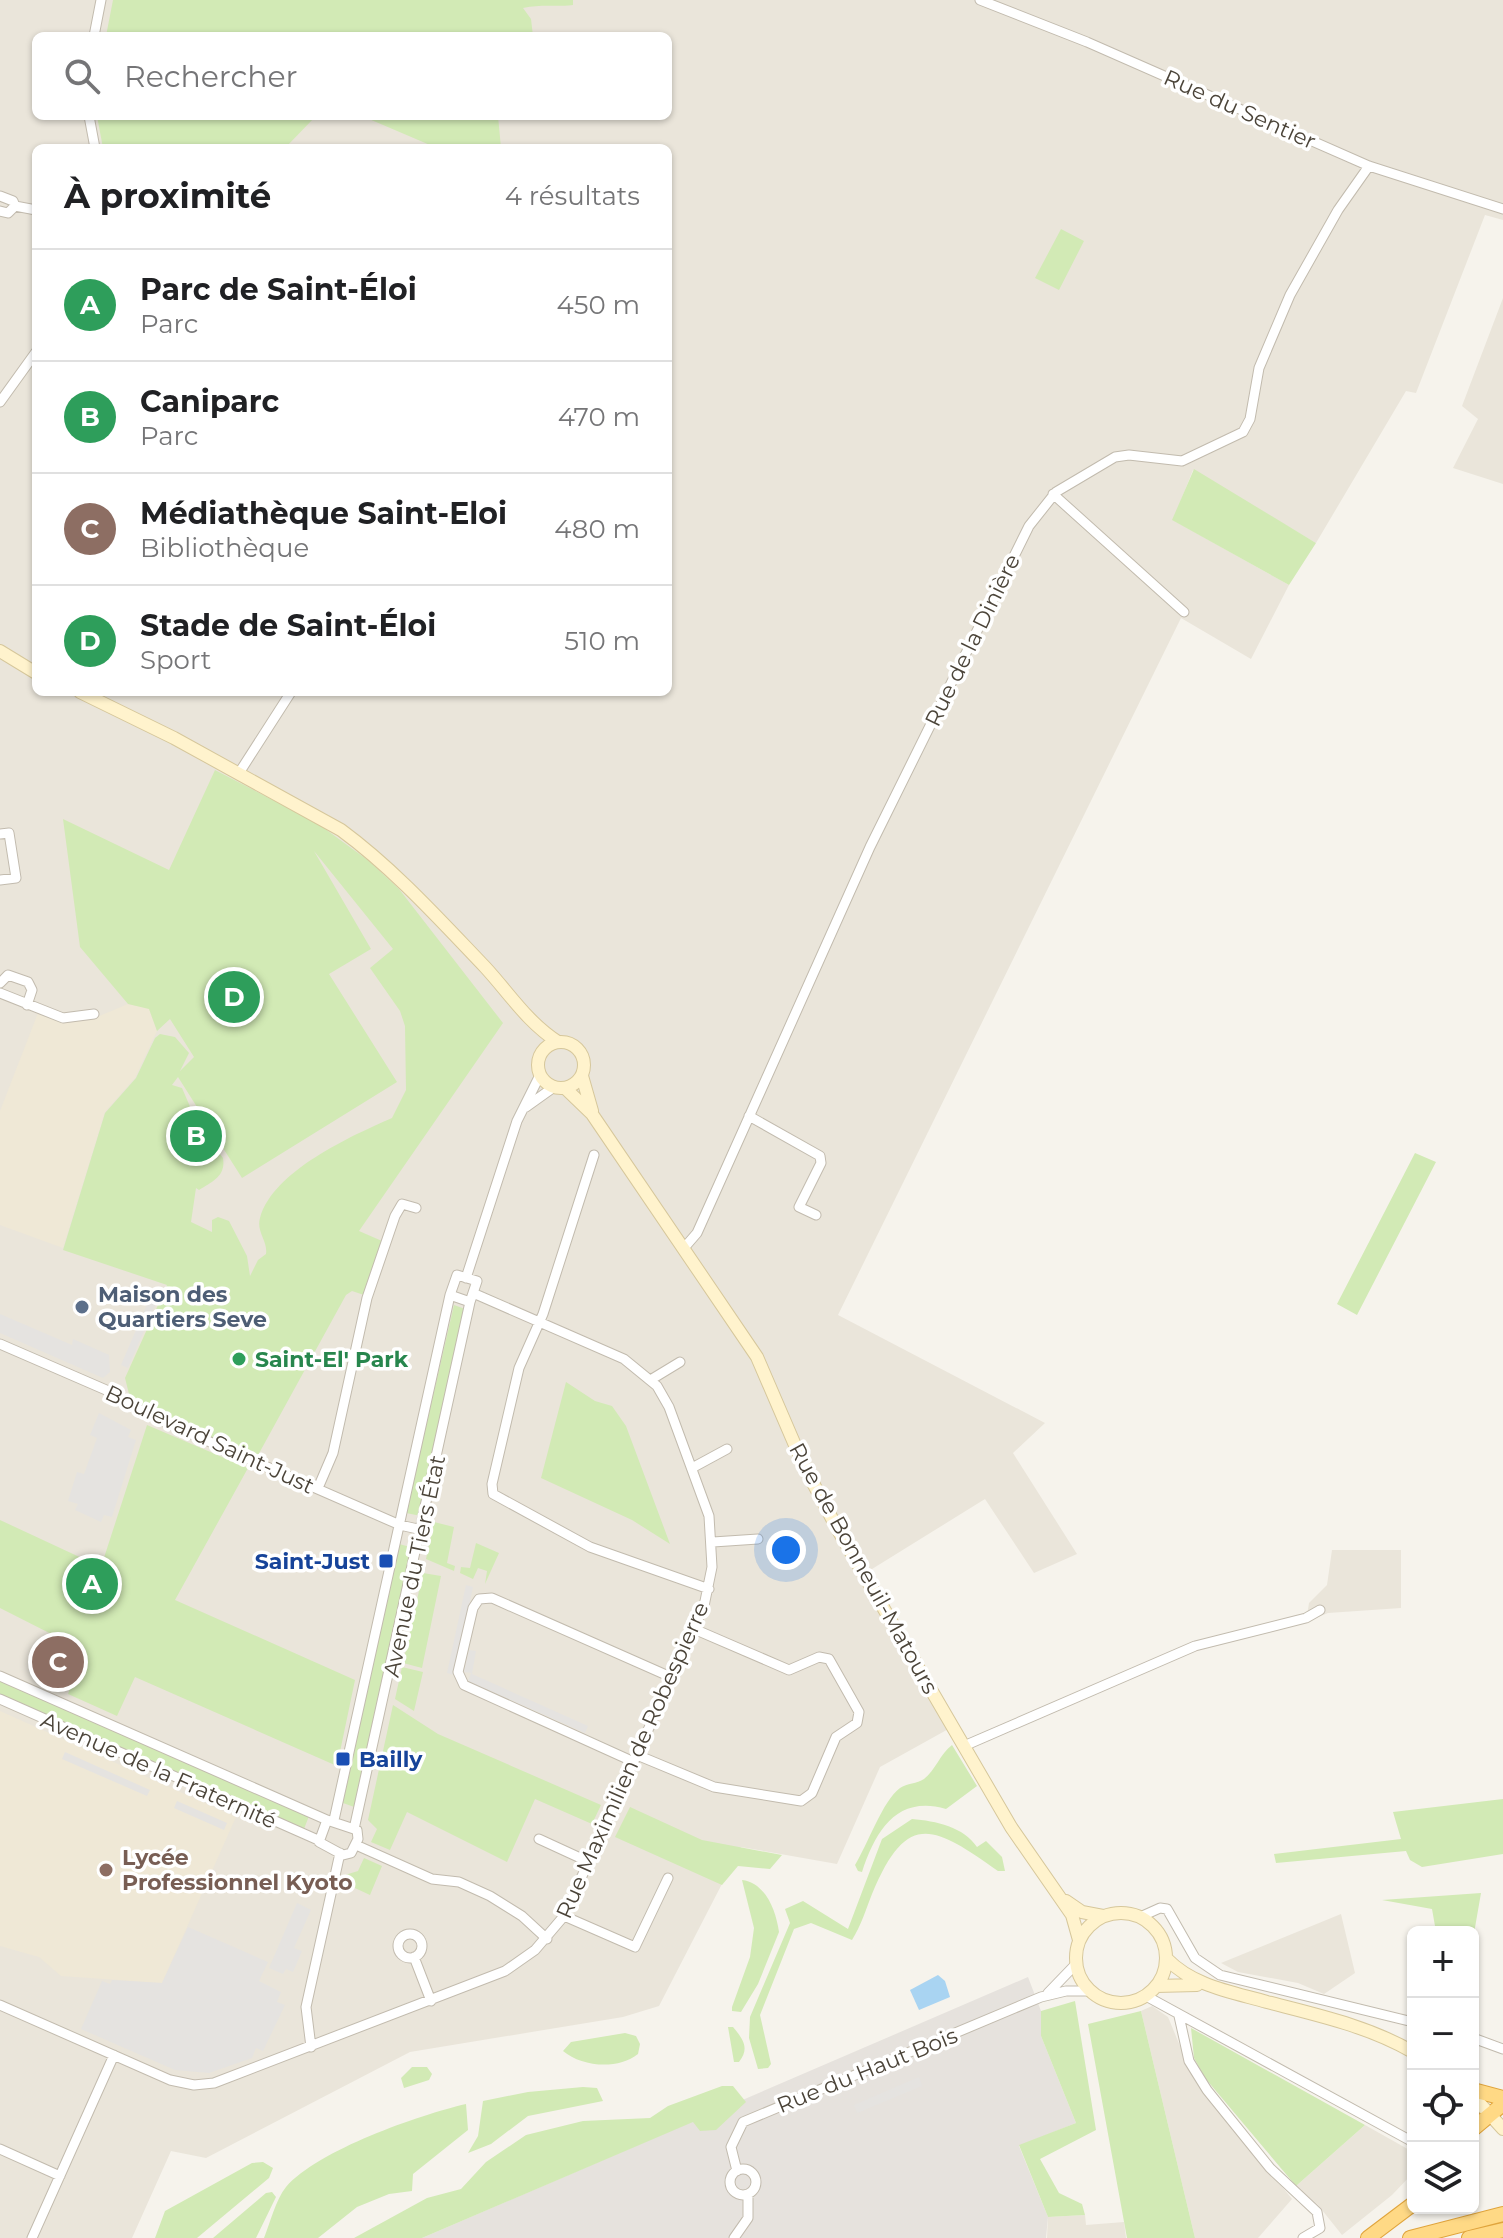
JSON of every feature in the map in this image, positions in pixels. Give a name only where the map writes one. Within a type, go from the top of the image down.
[{"type":"highway","points":[[1479,2095],[1503,2101],[1479,2124]]},
{"type":"highway","points":[[1368,2238],[1407,2209]]},
{"type":"highway","points":[[1410,2238],[1503,2214]]},
{"type":"highway","points":[[1469,2238],[1503,2230]]},
{"type":"main road","points":[[0,651],[32,671]]},
{"type":"main road","points":[[88,696],[239,773],[363,846],[485,967],[524,1015],[558,1042],[571,1044],[580,1051],[584,1065],[582,1076],[560,1088],[540,1075],[538,1062],[541,1052],[524,1015]]},
{"type":"main road","points":[[541,1052],[558,1042]]},
{"type":"main road","name":"Rue de Bonneuil-Matours","points":[[582,1076],[592,1114]]},
{"type":"main road","name":"Rue de Bonneuil-Matours","points":[[560,1088],[592,1114],[757,1357],[812,1482],[1024,1847],[1072,1915],[1079,1940]]},
{"type":"main road","points":[[1063,1900],[1082,1912],[1140,1917],[1159,1934],[1167,1959],[1177,1970],[1211,1986],[1352,2025],[1407,2049]]},
{"type":"main road","points":[[1103,1916],[1079,1940],[1076,1964],[1090,1991],[1102,2000],[1117,2003],[1146,1996],[1156,1986],[1167,1959]]},
{"type":"main road","points":[[1156,1986],[1172,1983],[1211,1986]]},
{"type":"main road","points":[[1479,2100],[1503,2129]]},
{"type":"street","points":[[95,32],[101,0]]},
{"type":"street","name":"Rue du Sentier","points":[[980,0],[1088,42],[1369,166],[1503,209]]},
{"type":"street","points":[[90,120],[94,144]]},
{"type":"street","name":"Rue de la Dinière","points":[[684,1248],[697,1233],[877,833],[1029,526],[1053,494],[1115,457],[1129,455],[1182,461],[1243,432],[1250,419],[1259,368],[1290,295],[1338,210],[1369,166]]},
{"type":"street","points":[[0,196],[9,198],[15,206],[32,209]]},
{"type":"street","points":[[0,211],[8,213],[15,206]]},
{"type":"street","points":[[0,402],[32,358]]},
{"type":"street","points":[[1053,494],[1184,612]]},
{"type":"street","points":[[239,773],[288,696]]},
{"type":"street","points":[[0,880],[16,878],[5,834]]},
{"type":"street","points":[[0,983],[8,975],[28,982],[32,990],[27,1005]]},
{"type":"street","points":[[0,993],[63,1018],[94,1014]]},
{"type":"street","points":[[466,1278],[523,1109],[540,1075]]},
{"type":"street","points":[[523,1109],[560,1088]]},
{"type":"street","points":[[749,1116],[820,1156],[821,1163],[799,1207],[816,1215]]},
{"type":"street","points":[[594,1155],[511,1399],[492,1484],[493,1494],[590,1547],[709,1589]]},
{"type":"street","points":[[318,1488],[333,1453],[367,1298],[395,1216],[402,1204],[416,1208]]},
{"type":"street","points":[[450,1295],[457,1275],[477,1281],[472,1297]]},
{"type":"street","name":"Rue Maximilien de Robespierre","points":[[0,2005],[170,2080],[204,2085],[505,1971],[547,1939],[564,1916],[673,1678],[709,1589],[713,1542],[709,1516],[669,1407],[652,1379],[624,1359],[539,1322],[472,1297],[450,1295]]},
{"type":"street","name":"Avenue du Tiers État","points":[[318,1840],[330,1820],[400,1525],[450,1295]]},
{"type":"street","name":"Avenue du Tiers État","points":[[356,1845],[359,1836],[354,1829],[472,1297]]},
{"type":"street","name":"Boulevard Saint-Just","points":[[0,1344],[113,1393],[146,1414],[400,1525],[422,1530]]},
{"type":"street","points":[[652,1379],[680,1362]]},
{"type":"street","points":[[692,1468],[727,1449]]},
{"type":"street","points":[[713,1542],[758,1539]]},
{"type":"street","points":[[673,1678],[492,1598],[479,1599],[473,1608],[458,1672],[464,1685],[636,1758],[714,1787],[801,1801],[812,1793],[836,1737],[857,1723],[856,1706],[829,1659],[819,1657],[789,1670],[694,1629]]},
{"type":"street","points":[[964,1746],[1195,1646],[1306,1618],[1320,1610]]},
{"type":"street","name":"Avenue de la Fraternité","points":[[0,1676],[354,1829]]},
{"type":"street","name":"Avenue de la Fraternité","points":[[0,1699],[318,1840],[340,1853]]},
{"type":"street","points":[[539,1839],[589,1862]]},
{"type":"street","points":[[311,2047],[306,2007],[340,1853],[348,1854],[356,1845],[432,1879],[459,1882],[490,1896],[522,1916],[547,1939]]},
{"type":"street","points":[[564,1916],[635,1947],[668,1878]]},
{"type":"street","points":[[1140,1917],[1153,1910],[1167,1909],[1195,1958],[1220,1975],[1407,2021]]},
{"type":"street","points":[[414,1957],[431,2001]]},
{"type":"street","name":"Rue du Haut Bois","points":[[1041,1997],[1059,1985],[1076,1964]]},
{"type":"street","name":"Rue du Haut Bois","points":[[737,2171],[731,2147],[743,2122],[1041,1997],[1066,1991],[1090,1991]]},
{"type":"street","points":[[1146,1996],[1407,2139]]},
{"type":"street","points":[[1179,2016],[1189,2061],[1207,2090],[1270,2168],[1317,2212],[1320,2228],[1303,2238]]},
{"type":"street","points":[[1479,2040],[1503,2049]]},
{"type":"street","points":[[32,2238],[114,2055]]},
{"type":"street","points":[[0,2149],[60,2176]]},
{"type":"street","points":[[734,2238],[748,2218],[748,2195],[757,2184],[754,2175],[746,2169],[737,2171],[732,2176],[731,2188],[739,2195],[748,2195]]},
{"type":"shaded area","points":[[0,0],[1503,0],[1503,220],[1485,215],[1416,393],[1406,391],[1316,543],[1193,470],[1173,520],[1289,585],[1251,659],[1181,618],[838,1315],[1045,1423],[1013,1453],[1077,1554],[1034,1573],[985,1499],[864,1574],[952,1727],[880,1767],[837,1864],[741,1847],[659,2006],[623,2017],[410,2052],[206,2158],[171,2151],[132,2238],[0,2238]]},
{"type":"shaded area","points":[[1503,298],[1503,484],[1453,468],[1478,419],[1462,406]]},
{"type":"shaded area","points":[[128,1004],[149,1008],[157,1031],[135,1078],[105,1112],[63,1248],[0,1225],[0,1111],[38,1013],[63,1022],[90,1020]]},
{"type":"shaded area","points":[[152,1293],[159,1296],[128,1368],[121,1365]]},
{"type":"shaded area","points":[[0,1314],[72,1345],[73,1339],[109,1355],[110,1372],[103,1378],[0,1333]]},
{"type":"shaded area","points":[[99,1413],[131,1430],[128,1437],[136,1440],[112,1517],[104,1515],[101,1522],[75,1510],[78,1504],[68,1501],[77,1472],[84,1474],[97,1438],[90,1435]]},
{"type":"shaded area","points":[[1332,1550],[1401,1550],[1401,1608],[1328,1613],[1306,1622],[1309,1603],[1327,1585]]},
{"type":"shaded area","points":[[466,1585],[473,1587],[454,1675],[447,1673]]},
{"type":"shaded area","points":[[469,1650],[476,1651],[472,1674],[588,1726],[585,1733],[468,1681],[471,1673],[464,1672]]},
{"type":"shaded area","name":"Lycée Professionnel Kyoto","points":[[0,1711],[236,1817],[162,1983],[61,1976],[39,1957],[0,1946]]},
{"type":"shaded area","points":[[65,1752],[150,1790],[147,1796],[62,1759]]},
{"type":"shaded area","points":[[177,1801],[227,1823],[224,1830],[174,1808]]},
{"type":"shaded area","points":[[297,1903],[311,1910],[294,1948],[302,1951],[293,1972],[286,1969],[283,1974],[269,1968]]},
{"type":"shaded area","points":[[1341,1914],[1355,1973],[1324,1994],[1298,1983],[1238,1972],[1221,1963]]},
{"type":"shaded area","points":[[188,1927],[268,1962],[259,1981],[281,1992],[277,2002],[285,2005],[263,2051],[256,2048],[252,2058],[209,2073],[175,2070],[81,2029],[102,1981],[110,1984],[112,1980],[162,1983]]},
{"type":"shaded area","points":[[1028,1977],[1041,2011],[1041,2036],[1076,2123],[1019,2146],[1048,2217],[1046,2238],[422,2238]]},
{"type":"shaded area","points":[[1152,2006],[1168,2017],[1192,2075],[1292,2199],[1258,2238],[1195,2238],[1141,2011]]},
{"type":"shaded area","points":[[919,2077],[922,2086],[857,2113],[854,2105]]},
{"type":"shaded area","points":[[1365,2125],[1407,2149],[1407,2179],[1342,2235],[1318,2205],[1296,2186]]},
{"type":"shaded area","points":[[1085,2215],[1086,2225],[1124,2222],[1126,2238],[1047,2238],[1048,2217]]},
{"type":"green space","points":[[113,0],[573,0],[573,5],[523,8],[531,19],[533,32],[107,32]]},
{"type":"green space","points":[[98,120],[312,120],[289,144],[102,144]]},
{"type":"green space","points":[[371,120],[498,120],[501,144],[428,144]]},
{"type":"green space","points":[[1061,229],[1084,241],[1059,290],[1035,278]]},
{"type":"green space","points":[[1194,469],[1316,543],[1289,585],[1172,520]]},
{"type":"green space","points":[[215,770],[317,823],[369,861],[399,889],[503,1023],[359,1231],[382,1241],[364,1295],[352,1291],[346,1295],[257,1457],[150,1411],[130,1398],[125,1378],[167,1285],[63,1250],[105,1113],[136,1078],[155,1038],[160,1034],[175,1037],[189,1053],[180,1071],[194,1057],[170,1019],[157,1031],[149,1009],[128,1004],[80,947],[63,819],[169,870]],"holes":[[[314,851],[393,949],[370,968],[400,1011],[405,1026],[406,1090],[392,1118],[336,1145],[280,1185],[260,1218],[266,1254],[258,1260],[250,1276],[247,1256],[229,1221],[218,1217],[212,1220],[212,1232],[191,1222],[196,1188],[199,1190],[217,1177],[223,1158],[198,1125],[182,1088],[172,1085],[178,1077],[242,1178],[397,1082],[329,974],[371,949]]]},
{"type":"green space","points":[[1415,1153],[1436,1162],[1357,1315],[1337,1304]]},
{"type":"green space","points":[[454,1305],[465,1309],[421,1516],[406,1513]]},
{"type":"green space","points":[[566,1382],[595,1401],[612,1406],[626,1426],[670,1544],[632,1520],[541,1478]]},
{"type":"green space","points":[[147,1425],[248,1468],[175,1600],[355,1680],[337,1766],[135,1677],[117,1716],[68,1694],[77,1668],[65,1663],[71,1644],[0,1608],[0,1520],[101,1567]]},
{"type":"green space","points":[[434,1522],[454,1527],[447,1563],[455,1566],[454,1571],[426,1559]]},
{"type":"green space","points":[[476,1543],[499,1553],[485,1584],[487,1571],[478,1568],[473,1579],[460,1573],[461,1567],[470,1568]]},
{"type":"green space","points":[[399,1544],[414,1548],[357,1808],[343,1803]]},
{"type":"green space","points":[[423,1573],[441,1576],[422,1668],[403,1663]]},
{"type":"green space","points":[[402,1667],[423,1672],[414,1711],[395,1699]]},
{"type":"green space","points":[[0,1679],[309,1816],[304,1829],[0,1695]]},
{"type":"green space","points":[[393,1705],[438,1734],[601,1805],[592,1824],[535,1799],[507,1862],[407,1812],[390,1850],[371,1842],[377,1829],[368,1820]]},
{"type":"green space","points":[[952,1745],[977,1786],[946,1809],[914,1807],[902,1812],[882,1830],[862,1872],[858,1871],[855,1865],[894,1794],[903,1786],[924,1779]]},
{"type":"green space","points":[[1503,1799],[1503,1854],[1422,1867],[1410,1860],[1406,1851],[1276,1863],[1274,1854],[1401,1839],[1393,1812]]},
{"type":"green space","points":[[630,1807],[702,1840],[782,1855],[770,1869],[738,1866],[722,1885],[615,1837]]},
{"type":"green space","points":[[912,1819],[949,1826],[965,1834],[977,1847],[986,1841],[1002,1857],[1005,1871],[998,1871],[956,1843],[924,1834],[910,1838],[897,1848],[885,1867],[852,1940],[811,1923],[794,1929],[760,2015],[771,2064],[768,2068],[758,2069],[749,2038],[750,2017],[790,1923],[785,1909],[803,1901],[848,1929],[882,1839]]},
{"type":"green space","points":[[364,1858],[382,1866],[370,1895],[344,1883],[345,1875],[358,1871]]},
{"type":"green space","points":[[742,1880],[757,1886],[768,1899],[779,1932],[758,1984],[741,2012],[732,2011],[732,2007],[750,1957],[754,1928]]},
{"type":"green space","points":[[1481,1893],[1475,1926],[1435,1926],[1432,1909],[1382,1900]]},
{"type":"green space","points":[[1075,2001],[1096,2130],[1040,2159],[1059,2193],[1082,2204],[1085,2215],[1048,2217],[1019,2145],[1076,2123],[1041,2036],[1041,2011]]},
{"type":"green space","points":[[1141,2011],[1195,2238],[1127,2238],[1088,2024]]},
{"type":"green space","points":[[728,2027],[733,2027],[744,2044],[739,2062],[734,2062]]},
{"type":"green space","points":[[1191,2028],[1365,2125],[1296,2186],[1205,2078],[1194,2058]]},
{"type":"green space","points":[[625,2033],[636,2036],[640,2044],[638,2054],[621,2063],[590,2063],[563,2051],[571,2042]]},
{"type":"green space","points":[[412,2067],[427,2067],[432,2074],[429,2080],[404,2088],[401,2078]]},
{"type":"green space","points":[[722,2086],[733,2086],[746,2102],[716,2130],[700,2131],[693,2122],[422,2238],[354,2238],[427,2198],[461,2189],[486,2162],[526,2135],[583,2121],[650,2118],[668,2106]]},
{"type":"green space","points":[[597,2088],[603,2101],[528,2116],[491,2144],[468,2153],[478,2136],[483,2101],[528,2092]]},
{"type":"green space","points":[[466,2104],[468,2130],[413,2174],[412,2191],[389,2194],[357,2207],[318,2238],[264,2238],[282,2192],[301,2173],[370,2136]]},
{"type":"green space","points":[[263,2162],[273,2168],[269,2178],[197,2238],[155,2238],[165,2211],[252,2163]]},
{"type":"green space","points":[[272,2192],[276,2197],[256,2238],[213,2238],[266,2193]]},
{"type":"water","points":[[938,1975],[945,1981],[950,1997],[919,2010],[910,1990]]},
{"type":"place","name":"Stade de Saint-Éloi","points":[[234,997]]},
{"type":"place","name":"Caniparc","points":[[196,1136]]},
{"type":"place","name":"Maison des Quartiers Seve","points":[[82,1307]]},
{"type":"place","name":"Saint-El' Park","points":[[239,1359]]},
{"type":"place","name":"Saint-Just","points":[[386,1561]]},
{"type":"place","name":"Parc de Saint-Éloi","points":[[92,1584]]},
{"type":"place","name":"Médiathèque Saint-Eloi","points":[[58,1662]]},
{"type":"place","name":"Bailly","points":[[343,1759]]},
{"type":"place","name":"Lycée Professionnel Kyoto","points":[[106,1870]]}]
